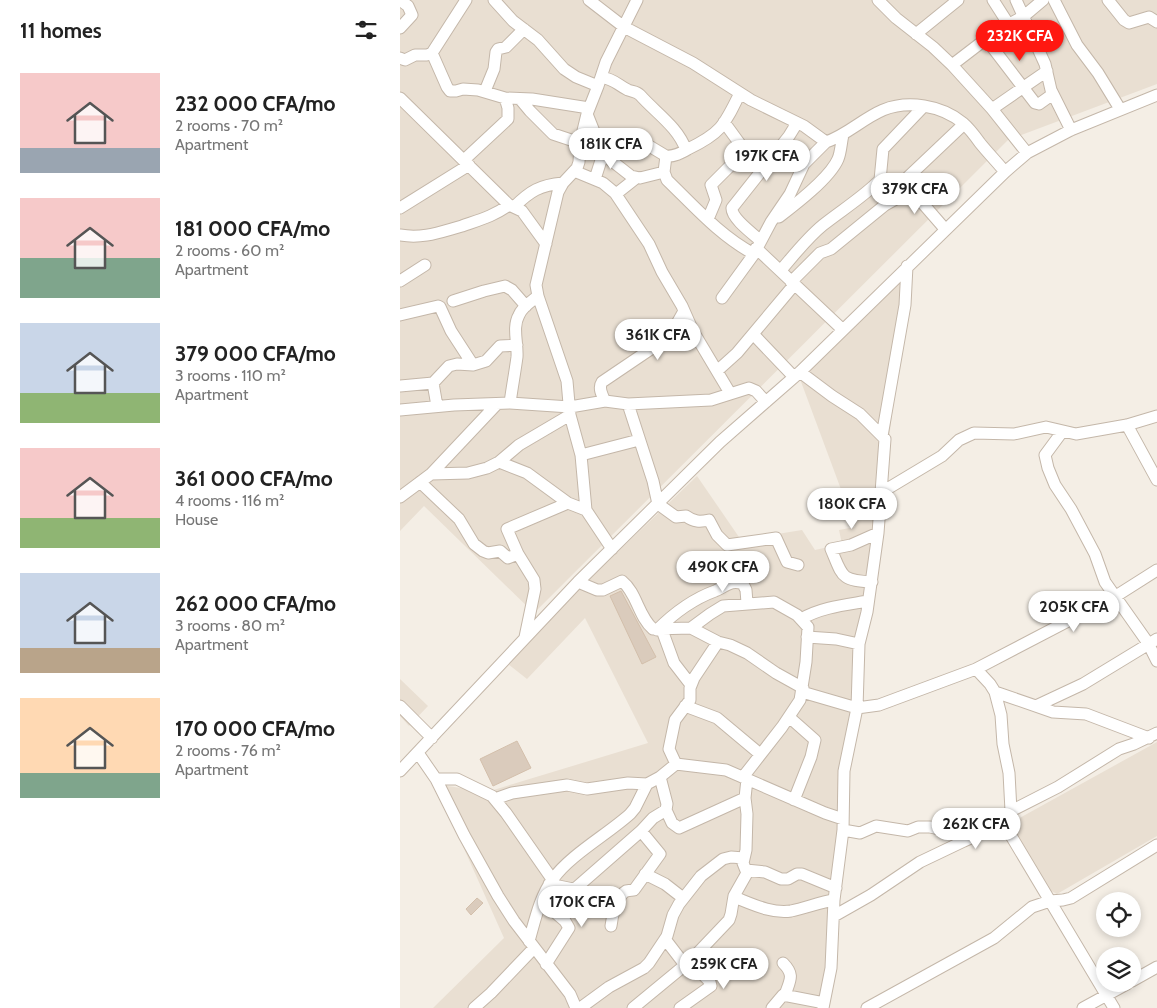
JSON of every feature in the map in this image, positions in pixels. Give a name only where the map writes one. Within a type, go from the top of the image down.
[{"type":"street","points":[[400,0],[408,6],[412,14],[400,28]]},
{"type":"street","points":[[400,58],[404,60],[415,55],[422,56],[432,53],[466,0]]},
{"type":"street","points":[[494,0],[538,40],[570,73],[600,81],[612,79],[630,91],[640,94],[675,130],[686,150]]},
{"type":"street","points":[[589,0],[624,27],[693,63],[740,93],[804,126],[826,142]]},
{"type":"street","points":[[612,549],[586,510],[582,455],[570,411],[567,381],[536,285],[558,192],[579,162],[580,143],[588,111],[606,62],[637,0]]},
{"type":"street","points":[[878,0],[896,18],[952,65],[992,109],[1027,153]]},
{"type":"street","points":[[916,34],[958,0]]},
{"type":"street","points":[[993,0],[1009,25]]},
{"type":"street","points":[[1016,0],[1047,71],[1053,94],[1071,130]]},
{"type":"street","points":[[952,65],[986,39],[1024,16],[1043,0]]},
{"type":"street","points":[[1054,0],[1077,45],[1098,72],[1120,109]]},
{"type":"street","points":[[1108,0],[1129,23],[1149,17],[1157,22]]},
{"type":"street","points":[[485,91],[494,69],[497,50],[506,47],[524,29]]},
{"type":"street","points":[[986,39],[1036,104],[1053,94]]},
{"type":"street","points":[[432,53],[449,90],[453,92],[466,89],[485,91],[506,98],[588,111]]},
{"type":"street","points":[[992,109],[1022,86],[1047,71]]},
{"type":"street","points":[[636,138],[666,156],[686,150],[713,135],[724,122],[740,93]]},
{"type":"street","points":[[400,771],[578,582],[720,442],[797,374],[1005,172],[1027,153],[1071,130],[1157,95]]},
{"type":"street","points":[[400,98],[511,206],[522,211],[546,244]]},
{"type":"street","points":[[400,208],[466,162],[508,119],[506,98]]},
{"type":"street","points":[[520,99],[553,134],[580,143]]},
{"type":"street","points":[[722,298],[757,248],[771,222],[790,194],[800,171],[808,159],[826,142],[842,136],[868,118],[884,110],[916,104],[954,116],[964,124],[1005,172]]},
{"type":"street","points":[[781,270],[822,226],[861,198],[880,180],[883,149],[924,106]]},
{"type":"street","points":[[588,111],[603,154],[635,178]]},
{"type":"street","points":[[708,219],[716,200],[711,185],[734,162],[740,144],[724,122]]},
{"type":"street","points":[[797,123],[789,136],[732,208],[731,212],[757,248],[842,329]]},
{"type":"street","points":[[717,371],[737,353],[793,283],[820,254],[829,251],[884,204],[903,195],[906,190],[905,183],[907,178],[964,124]]},
{"type":"street","points":[[771,222],[812,190],[830,170],[839,157],[842,136]]},
{"type":"street","points":[[595,179],[603,154]]},
{"type":"street","points":[[666,156],[664,172],[666,180],[732,240],[757,248]]},
{"type":"street","points":[[574,170],[607,185],[616,194],[649,244],[693,332],[730,393]]},
{"type":"street","points":[[616,194],[635,178],[664,172]]},
{"type":"street","points":[[400,235],[420,237],[437,234],[487,218],[543,186],[563,183]]},
{"type":"street","points":[[905,183],[945,230]]},
{"type":"street","points":[[400,281],[426,265]]},
{"type":"street","points":[[882,436],[905,305],[907,266]]},
{"type":"street","points":[[453,302],[505,286],[512,290],[526,306]]},
{"type":"street","points":[[510,403],[517,345],[517,320],[526,306],[538,296]]},
{"type":"street","points":[[400,315],[438,306],[451,331],[473,365]]},
{"type":"street","points":[[605,401],[600,385],[602,382],[670,336],[684,311]]},
{"type":"street","points":[[753,334],[797,374],[860,414],[884,439],[878,533],[872,582],[859,644],[857,708],[844,771],[843,825],[835,894],[831,968],[824,1006],[785,995],[781,996],[772,1008]]},
{"type":"street","points":[[400,386],[433,383],[452,364],[473,365],[490,358],[500,346],[517,345]]},
{"type":"street","points":[[433,383],[437,406]]},
{"type":"street","points":[[431,474],[468,473],[487,468],[499,462],[520,445],[570,411],[605,401],[628,404],[711,400],[749,388],[756,391],[766,402]]},
{"type":"street","points":[[400,410],[437,406],[510,403],[570,411]]},
{"type":"street","points":[[400,497],[431,474],[496,404]]},
{"type":"street","points":[[628,404],[653,481],[658,504],[676,517],[686,516],[691,520],[700,522],[709,520],[727,545],[776,538],[787,562],[798,565]]},
{"type":"street","points":[[882,492],[927,466],[942,456],[959,440],[974,433],[1014,434],[1046,427],[1076,434],[1127,425],[1157,416]]},
{"type":"street","points":[[1127,425],[1157,480]]},
{"type":"street","points":[[1062,432],[1045,455],[1055,485],[1095,554],[1105,582],[1153,641],[1157,662]]},
{"type":"street","points":[[582,455],[640,440]]},
{"type":"street","points":[[499,462],[537,479],[568,503],[586,510]]},
{"type":"street","points":[[420,482],[459,519],[471,539],[483,551],[488,553],[500,551],[508,558],[518,554]]},
{"type":"street","points":[[524,639],[535,590],[534,580],[518,554],[507,529],[568,503]]},
{"type":"street","points":[[872,582],[853,581],[845,577],[841,572],[832,549],[851,544],[878,533]]},
{"type":"street","points":[[691,628],[718,642],[747,653],[802,690],[857,708],[879,705],[976,669],[1116,596],[1157,570]]},
{"type":"street","points":[[578,582],[597,590],[603,590],[612,587],[620,581],[624,581],[643,617],[651,628],[659,630],[691,628],[722,607],[747,603],[778,602],[801,619],[808,627],[800,700],[760,754],[745,778],[747,820],[745,864],[747,874],[734,897],[732,914],[688,963],[633,1008]]},
{"type":"street","points":[[659,630],[685,606],[705,593],[714,591],[729,583],[739,582],[743,584],[746,590],[747,603]]},
{"type":"street","points":[[801,619],[822,609],[868,601]]},
{"type":"street","points":[[659,630],[674,663],[691,685]]},
{"type":"street","points":[[807,637],[836,639],[859,644]]},
{"type":"street","points":[[1036,706],[1083,684],[1153,641]]},
{"type":"street","points":[[676,764],[669,749],[675,720],[690,697],[694,678],[718,642]]},
{"type":"street","points":[[976,669],[995,692],[1001,715],[1003,744],[1009,773],[1011,811]]},
{"type":"street","points":[[995,692],[1053,712],[1086,714],[1153,735]]},
{"type":"street","points":[[400,706],[432,738]]},
{"type":"street","points":[[685,706],[717,718],[760,754]]},
{"type":"street","points":[[789,717],[815,740],[809,764],[794,800]]},
{"type":"street","points":[[834,916],[871,895],[920,862],[986,831],[1011,811],[1058,787],[1119,749],[1153,735]]},
{"type":"street","points":[[418,753],[436,779],[480,866],[503,905],[546,964],[581,1007],[610,987],[644,968],[665,939],[673,915],[683,898],[717,862],[731,857],[781,879],[802,874],[835,894]]},
{"type":"street","points":[[495,799],[512,793],[567,785],[587,789],[628,784],[647,784],[660,777],[676,764],[726,770],[794,800],[860,833],[876,826],[908,831],[918,826],[949,831],[964,841]]},
{"type":"street","points":[[660,777],[667,804],[666,810],[672,823],[679,828],[745,798]]},
{"type":"street","points":[[436,779],[450,778],[459,780],[492,796],[551,882],[573,889],[642,831],[652,818],[666,810]]},
{"type":"street","points":[[474,1008],[491,993],[532,944],[542,901],[551,882],[564,866],[630,814],[647,784]]},
{"type":"street","points":[[1001,819],[1114,1008]]},
{"type":"street","points":[[612,926],[614,911],[623,894],[634,890],[660,854],[642,831]]},
{"type":"street","points":[[867,1008],[994,938],[1032,907],[1076,896],[1157,845]]},
{"type":"street","points":[[646,874],[665,884],[683,898]]},
{"type":"street","points":[[734,897],[763,908],[791,911],[835,894]]},
{"type":"street","points":[[542,901],[565,921],[569,928],[546,964]]},
{"type":"street","points":[[665,939],[712,986],[682,1007]]},
{"type":"street","points":[[783,962],[790,969],[791,975],[785,995]]},
{"type":"street","points":[[1141,976],[1157,967]]},
{"type":"street","points":[[1083,1008],[1112,992]]},
{"type":"shaded area","points":[[400,0],[1157,0],[1157,84],[1008,140],[534,613],[424,506],[400,531]]},
{"type":"shaded area","points":[[909,274],[820,1008],[433,1008],[504,938],[435,784],[487,792],[648,743],[585,618],[527,679],[508,664],[575,593],[697,476],[741,540],[802,530],[815,550],[842,544],[839,530],[855,527],[800,379]]},
{"type":"shaded area","points":[[400,679],[428,706],[409,726],[400,716]]},
{"type":"shaded area","points":[[1157,742],[1157,836],[1057,894],[1047,889],[1013,831],[1016,820]]},
{"type":"building","points":[[621,591],[656,657],[642,664],[610,596]]},
{"type":"building","points":[[517,741],[531,768],[493,786],[480,759]]},
{"type":"building","points":[[477,898],[483,903],[471,915],[466,909]]}]
